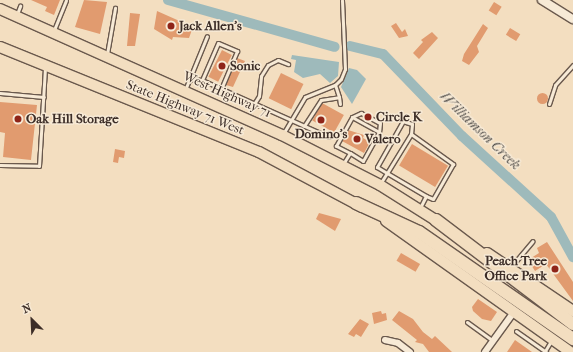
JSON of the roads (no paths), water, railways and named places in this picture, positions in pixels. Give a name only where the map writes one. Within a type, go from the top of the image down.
[{"type":"highway","points":[[356,203],[418,232],[573,339]]},
{"type":"highway","points":[[436,220],[573,324]]},
{"type":"main road","name":"West Highway 71","points":[[0,9],[185,90],[282,135],[380,185],[420,208],[573,311]]},
{"type":"main road","name":"State Highway 71 West","points":[[0,47],[45,67],[259,152],[356,203],[441,258],[570,352]]},
{"type":"street","points":[[542,0],[573,19]]},
{"type":"street","points":[[485,352],[514,312]]},
{"type":"street","points":[[385,340],[398,343],[410,352]]},
{"type":"lane","points":[[53,32],[66,0]]},
{"type":"lane","points":[[282,135],[290,119],[305,97],[335,85],[345,69],[342,0]]},
{"type":"lane","points":[[16,16],[20,6]]},
{"type":"lane","points":[[107,56],[115,8]]},
{"type":"lane","points":[[185,90],[207,36]]},
{"type":"lane","points":[[202,80],[218,43],[237,51],[221,90]]},
{"type":"lane","points":[[254,104],[259,96],[261,76],[268,65],[278,60],[288,64]]},
{"type":"lane","points":[[549,104],[555,85],[573,65]]},
{"type":"lane","points":[[0,165],[38,166],[45,67]]},
{"type":"lane","points":[[190,79],[202,80],[221,90],[329,137]]},
{"type":"lane","points":[[335,85],[340,104]]},
{"type":"lane","points":[[0,93],[44,97]]},
{"type":"lane","points":[[304,126],[321,100],[339,97]]},
{"type":"lane","points":[[361,113],[380,123],[379,132],[363,161],[336,146],[352,117],[361,113]]},
{"type":"lane","points":[[352,117],[379,132]]},
{"type":"lane","points":[[380,185],[387,173],[411,134],[412,124],[403,121],[377,167],[387,173],[426,196],[433,199],[453,164],[411,134]]},
{"type":"lane","points":[[342,166],[350,154]]},
{"type":"lane","points":[[420,208],[426,196]]},
{"type":"lane","points":[[510,268],[532,240]]},
{"type":"lane","points":[[467,322],[493,342]]},
{"type":"lane","points":[[516,331],[545,351],[552,339]]},
{"type":"water","points":[[292,55],[339,62],[338,76],[330,83],[320,74],[303,78],[294,72],[296,60],[291,59]]},
{"type":"water","points":[[349,68],[357,70],[366,79],[352,104],[341,87]]},
{"type":"waterway","name":"Williamson Creek","points":[[168,0],[335,47]]},
{"type":"waterway","name":"Williamson Creek","points":[[350,46],[383,54],[462,136],[551,217],[573,257]]},
{"type":"place","name":"Jack Allen's","points":[[171,26]]},
{"type":"place","name":"Sonic","points":[[222,66]]},
{"type":"place","name":"Circle K","points":[[368,117]]},
{"type":"place","name":"Oak Hill Storage","points":[[18,119]]},
{"type":"place","name":"Domino's","points":[[321,120]]},
{"type":"place","name":"Valero","points":[[357,139]]},
{"type":"place","name":"Peach Tree Office Park","points":[[555,269]]}]
